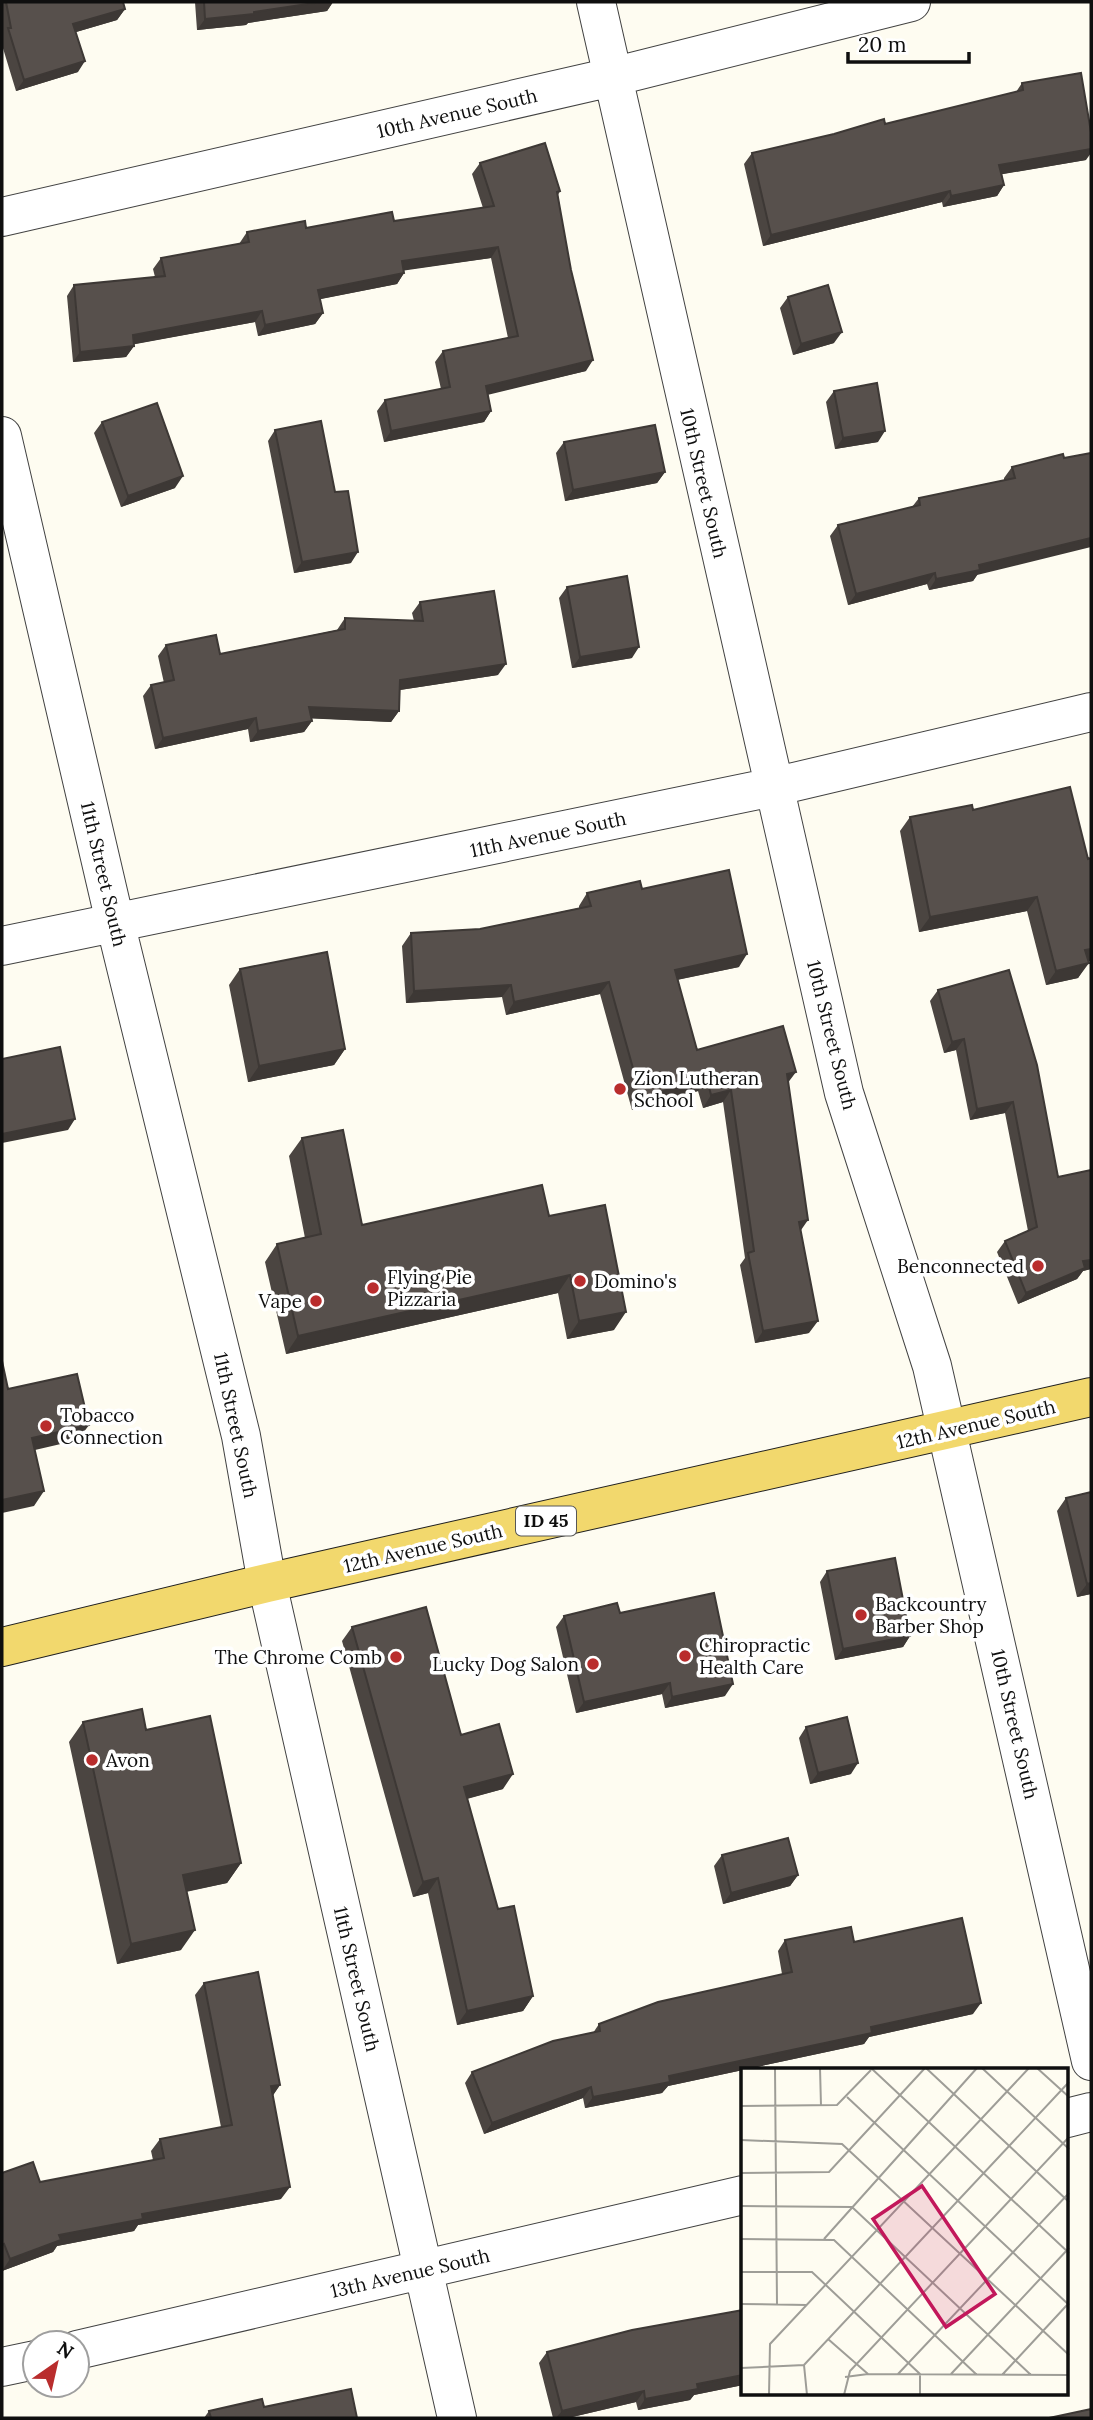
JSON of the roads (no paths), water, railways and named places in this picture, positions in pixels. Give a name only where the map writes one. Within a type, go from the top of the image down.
[{"type":"main road","name":"12th Avenue South","points":[[2,1647],[267,1583],[1091,1397]]},
{"type":"street","name":"10th Street South","points":[[596,2],[844,1093],[932,1366],[949,1430],[1091,2061]]},
{"type":"street","name":"10th Avenue South","points":[[2,217],[612,77],[911,2]]},
{"type":"street","name":"11th Street South","points":[[2,436],[115,922],[241,1436],[267,1583],[457,2418]]},
{"type":"street","name":"11th Avenue South","points":[[2,946],[774,787],[1091,712]]},
{"type":"street","points":[[1068,2118],[1091,2112]]},
{"type":"street","name":"13th Avenue South","points":[[91,2347],[741,2194]]},
{"type":"street","points":[[2,2367],[21,2363]]},
{"type":"place","name":"Zion Lutheran School","points":[[620,1089]]},
{"type":"place","name":"Benconnected","points":[[1038,1266]]},
{"type":"place","name":"Domino's","points":[[580,1281]]},
{"type":"place","name":"Flying Pie Pizzaria","points":[[373,1288]]},
{"type":"place","name":"Vape","points":[[316,1301]]},
{"type":"place","name":"Tobacco Connection","points":[[46,1426]]},
{"type":"place","name":"Backcountry Barber Shop","points":[[861,1615]]},
{"type":"place","name":"Chiropractic Health Care","points":[[685,1656]]},
{"type":"place","name":"The Chrome Comb","points":[[396,1657]]},
{"type":"place","name":"Lucky Dog Salon","points":[[593,1664]]},
{"type":"place","name":"Avon","points":[[92,1760]]}]
